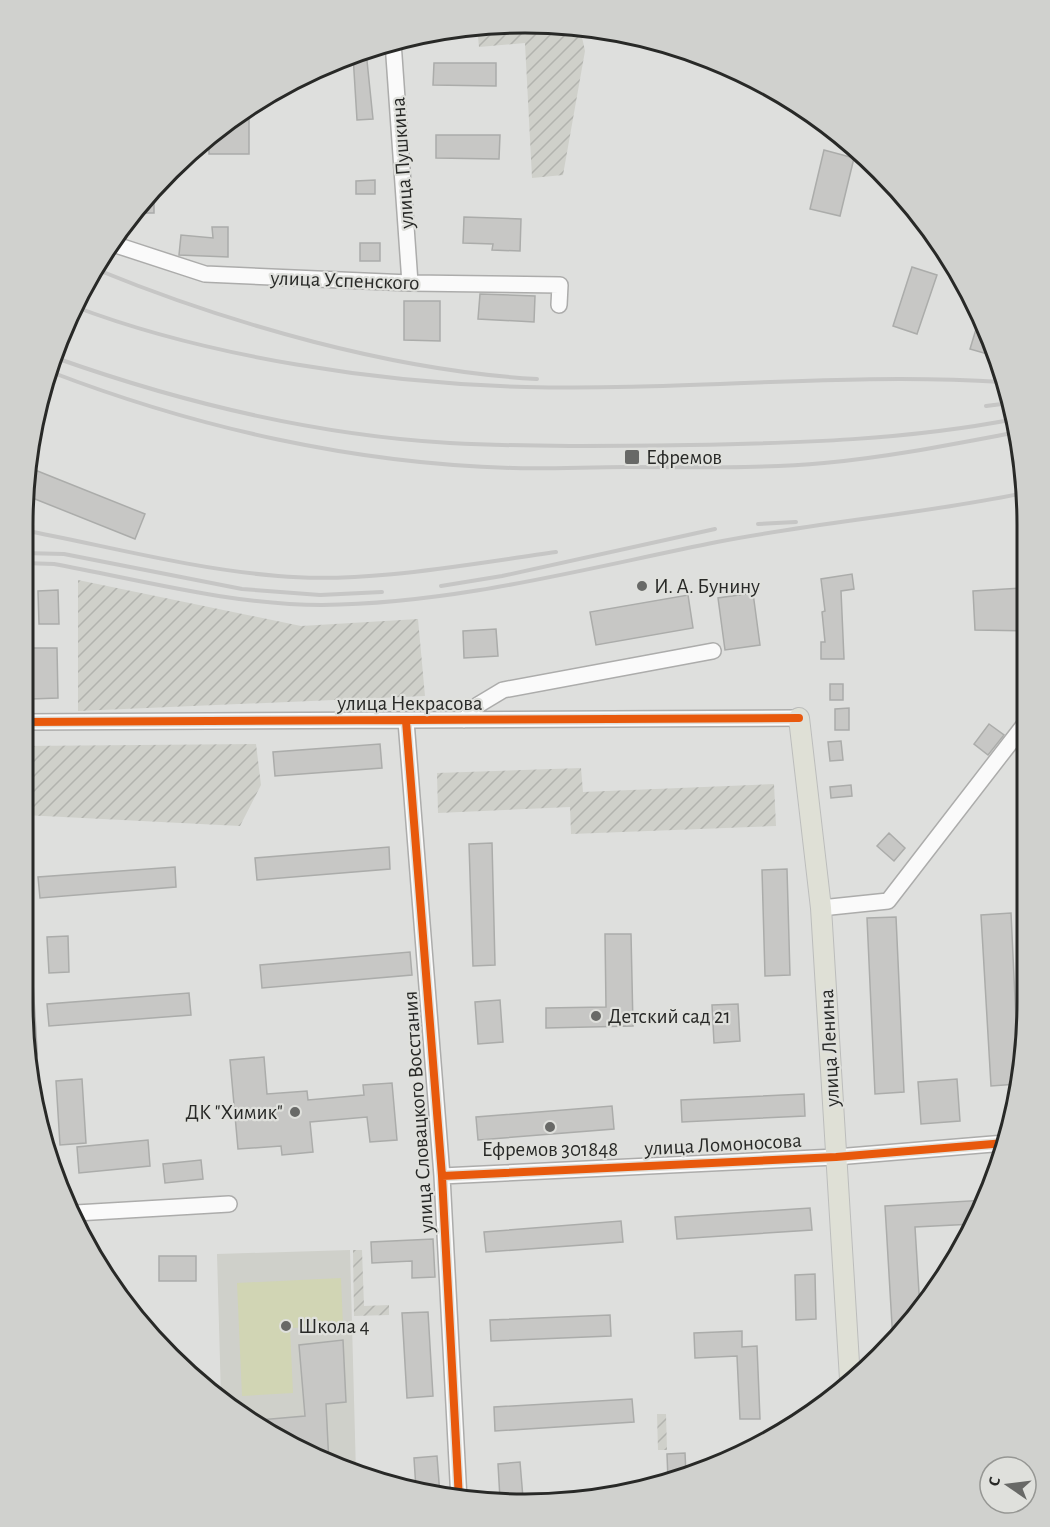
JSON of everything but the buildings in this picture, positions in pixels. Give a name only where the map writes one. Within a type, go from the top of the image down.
[{"type":"main road","name":"улица Ленина","points":[[799,718],[821,908],[850,1372]]},
{"type":"street","name":"улица Пушкина","points":[[394,51],[410,283]]},
{"type":"street","name":"улица Успенского","points":[[121,246],[205,274],[410,283],[560,285],[560,305]]},
{"type":"street","points":[[464,720],[478,705],[503,690],[713,651]]},
{"type":"street","name":"улица Некрасова","points":[[33,722],[799,718]]},
{"type":"street","name":"улица Словацкого Восстания","points":[[406,721],[442,1176],[458,1490]]},
{"type":"street","points":[[821,908],[888,901],[1017,735]]},
{"type":"street","name":"улица Ломоносова","points":[[442,1176],[836,1156],[996,1144]]},
{"type":"street","points":[[81,1213],[229,1204]]},
{"type":"shaded area","points":[[525,33],[582,36],[585,51],[563,175],[532,178],[525,43],[479,47],[478,35]]},
{"type":"shaded area","points":[[78,580],[301,626],[418,619],[425,696],[78,711]]},
{"type":"shaded area","points":[[256,744],[261,785],[240,826],[33,815],[33,746]]},
{"type":"shaded area","points":[[581,768],[583,792],[774,784],[776,826],[571,834],[570,807],[438,813],[437,773]]},
{"type":"shaded area","name":"Школа 4","points":[[350,1250],[356,1464],[279,1428],[221,1388],[217,1254]]},
{"type":"shaded area","points":[[353,1250],[362,1250],[364,1306],[389,1305],[389,1315],[354,1316]]},
{"type":"shaded area","points":[[657,1414],[666,1414],[667,1450],[658,1450]]},
{"type":"green space","points":[[341,1278],[343,1326],[290,1328],[293,1393],[242,1396],[237,1283]]},
{"type":"railway","points":[[103,272],[202,309],[313,342],[427,366],[537,379]]},
{"type":"railway","points":[[83,309],[181,340],[238,353],[355,373],[471,385],[586,388],[883,379],[995,382]]},
{"type":"railway","points":[[62,360],[152,389],[250,414],[349,433],[450,443],[600,446],[812,441],[934,432],[1006,421]]},
{"type":"railway","points":[[57,374],[163,410],[278,440],[336,451],[454,465],[513,468],[799,465],[897,454],[1009,434]]},
{"type":"railway","points":[[986,406],[1002,404]]},
{"type":"railway","points":[[33,563],[54,564],[254,601],[322,605],[372,603],[521,583],[755,535],[948,507],[1016,494]]},
{"type":"railway","points":[[758,524],[796,522]]},
{"type":"railway","points":[[441,586],[502,576],[715,529]]},
{"type":"railway","points":[[33,532],[214,568],[311,578],[417,572],[556,552]]},
{"type":"railway","points":[[33,553],[64,554],[242,589],[320,595],[382,592]]},
{"type":"cycle path","points":[[33,722],[799,718]]},
{"type":"cycle path","points":[[406,721],[442,1176],[458,1490]]},
{"type":"cycle path","points":[[442,1176],[836,1157],[996,1144]]},
{"type":"place","name":"Ефремов","points":[[632,457]]},
{"type":"place","name":"И. А. Бунину","points":[[642,586]]},
{"type":"place","name":"Детский сад 21","points":[[596,1016]]},
{"type":"place","name":"ДК \"Химик\"","points":[[295,1112]]},
{"type":"place","name":"Ефремов 301848","points":[[550,1127]]},
{"type":"place","name":"Школа 4","points":[[286,1326]]}]
